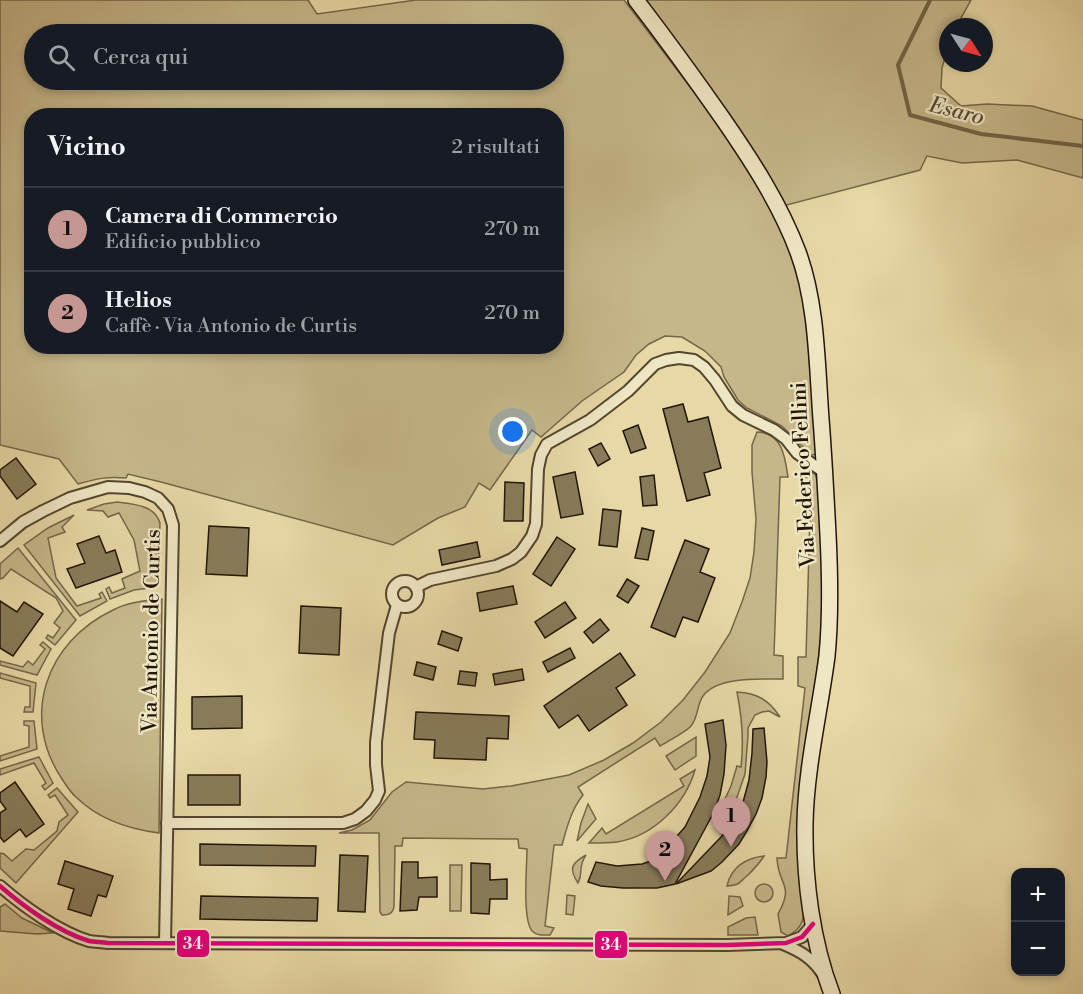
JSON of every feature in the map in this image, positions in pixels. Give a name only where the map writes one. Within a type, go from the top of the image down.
[{"type":"street","name":"Via Federico Fellini","points":[[636,0],[739,142],[777,203],[799,253],[810,294],[825,473],[831,593],[827,654],[805,823],[813,924],[817,946],[832,994]]},
{"type":"street","points":[[416,587],[430,580],[496,566],[521,552],[532,536],[536,524],[538,469],[541,455],[547,444],[590,420],[628,391],[655,364],[666,360],[680,358],[694,360],[704,367],[732,406],[742,415],[774,430],[786,439],[797,453],[825,473]]},
{"type":"street","name":"Via Antonio de Curtis","points":[[0,541],[22,522],[43,511],[70,498],[108,487],[129,488],[145,492],[158,498],[168,509],[173,525],[165,943]]},
{"type":"street","points":[[398,582],[410,582],[416,587],[417,599],[405,608],[397,605],[391,595],[395,585],[398,582]]},
{"type":"street","points":[[168,824],[342,823],[355,819],[366,811],[375,800],[379,790],[376,742],[389,633],[397,605]]},
{"type":"street","points":[[0,886],[34,913],[71,934],[90,941],[108,943],[727,945],[795,941],[802,937],[813,924]]},
{"type":"street","points":[[779,943],[808,956],[826,978]]},
{"type":"shaded area","points":[[0,0],[308,0],[317,14],[416,0],[624,0],[722,129],[774,210],[795,259],[804,295],[817,452],[815,455],[810,454],[782,426],[747,408],[738,400],[724,377],[721,367],[705,351],[682,337],[665,336],[649,344],[636,355],[624,372],[582,401],[541,437],[532,430],[490,490],[479,483],[465,507],[438,518],[393,545],[128,474],[126,478],[102,478],[78,484],[59,459],[0,445]]},
{"type":"shaded area","points":[[642,0],[971,0],[961,18],[939,18],[941,88],[961,106],[987,104],[1032,106],[1083,120],[1083,178],[1017,160],[962,163],[927,156],[920,170],[783,206]]},
{"type":"shaded area","points":[[757,432],[772,436],[777,441],[781,447],[788,477],[780,477],[774,655],[783,656],[783,679],[740,680],[718,685],[703,696],[693,723],[685,731],[660,746],[655,738],[578,787],[583,795],[572,813],[562,845],[554,845],[545,926],[554,928],[550,935],[536,934],[529,924],[526,904],[527,849],[519,848],[518,839],[403,838],[402,846],[395,846],[394,907],[390,914],[382,915],[380,912],[379,833],[339,833],[352,830],[370,820],[392,792],[406,782],[483,789],[569,775],[604,760],[633,743],[661,722],[683,700],[705,672],[730,633],[750,578],[756,519],[752,445]]},
{"type":"shaded area","points":[[811,472],[815,474],[820,487],[823,617],[815,689],[803,916],[798,929],[788,936],[781,932],[778,914],[783,904],[785,890],[777,858],[786,858],[805,688],[798,686],[798,657],[806,657],[811,478],[803,477]]},
{"type":"shaded area","points":[[117,502],[143,506],[153,512],[160,523],[157,587],[134,590],[110,599],[106,589],[109,587],[112,593],[125,588],[122,579],[140,571],[134,540],[119,513],[108,517],[103,511],[87,510]]},
{"type":"shaded area","points":[[74,515],[62,527],[65,532],[48,538],[56,578],[77,606],[101,598],[99,594],[102,592],[107,601],[80,616],[24,545],[48,528]]},
{"type":"shaded area","points":[[18,548],[76,620],[55,645],[46,638],[48,635],[53,638],[60,628],[54,623],[63,611],[56,598],[11,569],[0,579],[0,564]]},
{"type":"shaded area","points":[[162,599],[159,833],[114,822],[85,805],[72,793],[49,755],[43,731],[42,706],[47,683],[56,661],[71,641],[90,624],[125,605]]},
{"type":"shaded area","points":[[43,642],[51,649],[37,675],[0,665],[0,661],[23,667],[28,661],[33,665],[45,649],[40,645]]},
{"type":"shaded area","points":[[0,673],[36,683],[33,712],[24,712],[25,707],[30,707],[30,686],[0,678]]},
{"type":"shaded area","points":[[737,692],[762,698],[780,717],[769,711],[755,715],[748,728],[745,774],[735,803],[725,818],[718,814],[737,766],[741,767],[742,729]]},
{"type":"shaded area","points":[[24,721],[34,721],[37,749],[0,761],[0,756],[29,747],[29,726],[24,725]]},
{"type":"shaded area","points":[[696,737],[696,756],[675,770],[666,756]]},
{"type":"shaded area","points":[[39,757],[53,783],[45,790],[42,786],[46,783],[34,763],[0,775],[0,769]]},
{"type":"shaded area","points":[[695,770],[684,795],[655,826],[631,839],[589,843],[602,828],[606,834],[684,786],[680,779]]},
{"type":"shaded area","points":[[57,788],[78,812],[16,883],[0,868],[0,853],[12,861],[26,849],[34,850],[57,831],[59,822],[68,815],[55,795],[50,798],[48,795]]},
{"type":"shaded area","points":[[588,804],[596,819],[577,841],[581,823]]},
{"type":"shaded area","points":[[586,855],[578,883],[572,870],[573,866]]},
{"type":"shaded area","points":[[764,856],[739,883],[727,886],[732,874],[740,865],[745,861]]},
{"type":"shaded area","points":[[450,865],[462,865],[461,911],[450,911]]},
{"type":"shaded area","points":[[764,884],[770,887],[773,893],[770,899],[764,902],[758,899],[755,893],[758,887]]},
{"type":"shaded area","points":[[567,895],[575,896],[573,915],[566,914]]},
{"type":"shaded area","points":[[729,896],[740,897],[743,906],[728,915]]},
{"type":"shaded area","points":[[5,904],[22,918],[53,933],[0,931],[0,907]]},
{"type":"shaded area","points":[[755,917],[758,935],[728,935],[728,927],[746,918]]},
{"type":"building","points":[[683,404],[688,422],[708,417],[721,468],[704,473],[710,495],[687,501],[663,409]]},
{"type":"building","points":[[638,425],[646,448],[631,453],[623,431]]},
{"type":"building","points":[[601,443],[610,459],[598,466],[589,449]]},
{"type":"building","points":[[16,458],[36,484],[17,499],[0,476],[0,470]]},
{"type":"building","points":[[575,472],[583,514],[561,518],[553,477]]},
{"type":"building","points":[[654,475],[657,505],[643,506],[640,477]]},
{"type":"building","points":[[505,482],[524,483],[523,521],[504,521]]},
{"type":"building","points":[[603,509],[621,511],[617,547],[599,545]]},
{"type":"building","points":[[209,526],[249,528],[247,576],[206,574]]},
{"type":"building","points":[[642,528],[654,531],[648,560],[635,558]]},
{"type":"building","points":[[99,536],[106,553],[115,550],[122,572],[76,588],[67,569],[85,563],[77,544]]},
{"type":"building","points":[[557,537],[575,549],[551,586],[533,574]]},
{"type":"building","points":[[685,540],[709,549],[700,572],[715,578],[698,622],[683,617],[675,637],[651,627]]},
{"type":"building","points":[[477,542],[480,557],[442,565],[439,550]]},
{"type":"building","points":[[627,579],[639,586],[628,603],[617,596]]},
{"type":"building","points":[[513,586],[517,604],[480,611],[477,593]]},
{"type":"building","points":[[0,601],[17,612],[24,602],[43,614],[13,656],[0,648]]},
{"type":"building","points":[[565,602],[576,618],[545,638],[535,622]]},
{"type":"building","points":[[301,606],[341,608],[339,655],[299,653]]},
{"type":"building","points":[[600,619],[609,630],[593,643],[584,632]]},
{"type":"building","points":[[442,631],[462,638],[458,651],[438,644]]},
{"type":"building","points":[[570,648],[575,658],[548,672],[543,662]]},
{"type":"building","points":[[620,653],[635,675],[616,688],[627,705],[589,731],[578,715],[559,728],[544,706]]},
{"type":"building","points":[[417,662],[436,667],[433,680],[414,675]]},
{"type":"building","points":[[522,669],[524,680],[495,685],[493,674]]},
{"type":"building","points":[[460,671],[477,673],[475,686],[458,684]]},
{"type":"building","points":[[242,696],[242,728],[192,729],[192,697]]},
{"type":"building","points":[[416,712],[509,716],[508,739],[487,738],[486,760],[434,758],[435,740],[414,739]]},
{"type":"building","points":[[723,720],[726,745],[720,795],[714,812],[675,884],[657,888],[623,888],[588,882],[596,862],[617,866],[642,864],[666,856],[662,849],[666,840],[677,836],[685,827],[700,797],[707,776],[710,757],[705,724]]},
{"type":"building","points":[[764,728],[766,777],[762,798],[747,831],[739,844],[711,871],[676,884],[733,822],[742,806],[749,780],[753,729]]},
{"type":"building","points":[[188,775],[240,775],[240,805],[188,805]]},
{"type":"building","points":[[15,782],[44,824],[26,837],[20,829],[4,842],[0,837],[0,813],[6,809],[0,801],[0,793]]},
{"type":"building","points":[[200,844],[316,846],[315,866],[200,865]]},
{"type":"building","points":[[340,855],[368,856],[365,912],[338,911]]},
{"type":"building","points":[[65,861],[113,876],[106,897],[98,895],[91,916],[68,909],[74,889],[58,884]]},
{"type":"building","points":[[402,862],[418,862],[418,878],[437,877],[437,897],[419,897],[417,910],[400,911]]},
{"type":"building","points":[[471,863],[490,864],[490,880],[507,879],[507,899],[490,899],[489,914],[471,913]]},
{"type":"building","points":[[201,896],[318,898],[317,921],[200,919]]},
{"type":"waterway","name":"Esaro","points":[[930,0],[898,65],[910,115],[981,134],[1083,146]]},
{"type":"transit line","name":"34","points":[[0,886],[31,910],[66,932],[89,941],[108,943],[727,945],[786,943],[802,937],[813,924]]},
{"type":"place","name":"Camera di Commercio","points":[[731,847]]},
{"type":"place","name":"Helios","points":[[665,881]]}]
